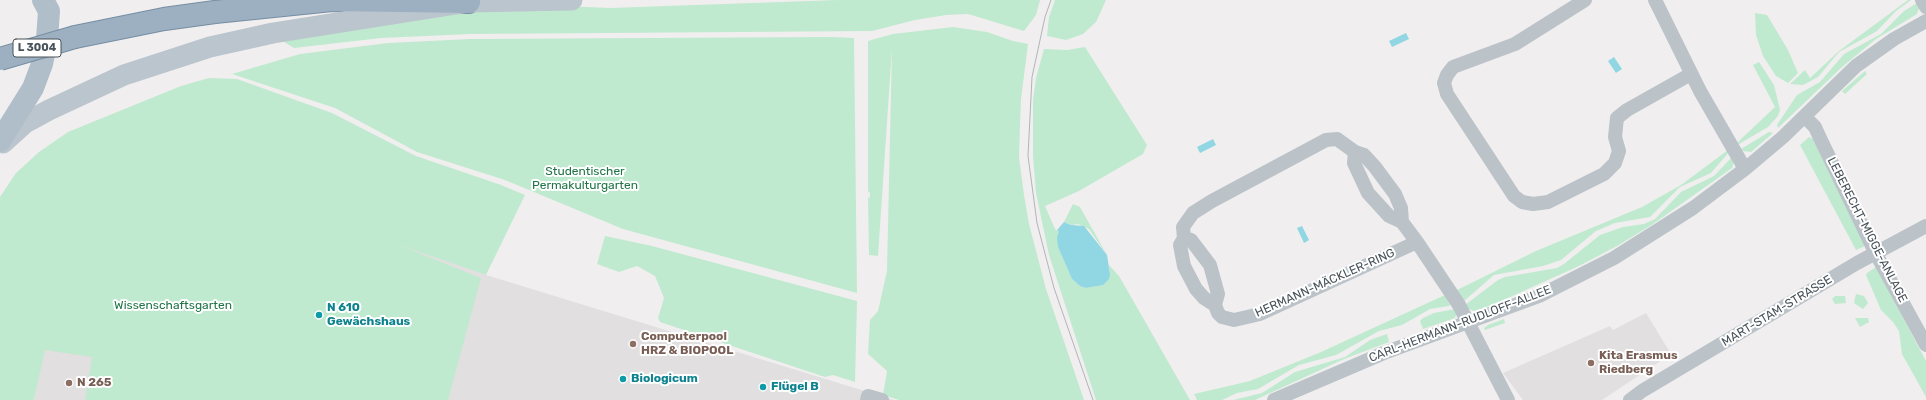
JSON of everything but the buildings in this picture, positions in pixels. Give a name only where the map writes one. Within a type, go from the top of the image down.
[{"type":"highway","name":"L 3004","points":[[0,59],[75,38],[172,18],[332,0],[469,2]]},
{"type":"main road","points":[[0,141],[33,88],[42,64],[47,39],[49,11],[44,0]]},
{"type":"main road","name":"L 3004","points":[[469,2],[572,0]]},
{"type":"main road","points":[[0,146],[25,123],[49,110],[124,75],[210,47],[273,33],[469,2]]},
{"type":"street","points":[[1585,0],[1515,44],[1453,67],[1447,75],[1444,83],[1447,94],[1514,196],[1522,202],[1533,204],[1548,202],[1604,174],[1615,163],[1618,151],[1615,137],[1618,118],[1627,110],[1691,74]]},
{"type":"street","points":[[1655,0],[1691,74],[1745,169]]},
{"type":"street","points":[[1922,0],[1926,7]]},
{"type":"street","name":"CARL-HERMANN-RUDLOFF-ALLEE","points":[[1274,400],[1384,353],[1539,296],[1614,258],[1693,208],[1745,169],[1805,116],[1856,66],[1894,39],[1926,21]]},
{"type":"street","name":"LEBERECHT-MIGGE-ANLAGE","points":[[1805,116],[1815,127],[1876,254],[1926,345]]},
{"type":"street","name":"HERMANN-MÄCKLER-RING","points":[[1402,222],[1401,208],[1395,194],[1386,180],[1364,155],[1355,152],[1337,139],[1326,140],[1193,213],[1183,226],[1184,238],[1180,245],[1184,266],[1196,288],[1204,298],[1215,305],[1218,313],[1222,317],[1228,320],[1234,320],[1260,314],[1417,242]]},
{"type":"street","name":"HERMANN-MÄCKLER-RING","points":[[1355,152],[1354,163],[1368,193],[1389,216],[1402,222],[1417,242],[1468,323],[1508,400]]},
{"type":"street","name":"MART-STAM-STRASSE","points":[[1630,400],[1642,391],[1838,274],[1926,226]]},
{"type":"street","points":[[1184,238],[1191,240],[1210,265],[1218,294],[1215,305]]},
{"type":"street","points":[[867,400],[868,396],[882,400]]},
{"type":"shaded area","points":[[387,240],[486,275],[894,400],[34,400],[47,338]]},
{"type":"shaded area","name":"Kita Erasmus Riedberg","points":[[1646,313],[1671,354],[1602,400],[1523,400],[1503,373],[1610,326],[1613,330]]},
{"type":"green space","points":[[838,0],[1040,0],[1036,15],[1024,31],[968,14],[946,15],[915,20],[872,31],[470,34],[381,38],[294,48],[276,37],[469,2],[610,8]]},
{"type":"green space","points":[[1055,0],[1106,0],[1096,22],[1083,34],[1066,40],[1047,36],[1049,17]]},
{"type":"green space","points":[[1908,0],[1911,0],[1896,11],[1877,31],[1839,52],[1818,77],[1803,85],[1790,84],[1805,70],[1810,78],[1839,51]]},
{"type":"green space","points":[[1917,3],[1919,8],[1917,14],[1876,39],[1842,67],[1778,128],[1777,125],[1797,95],[1820,82],[1844,54],[1881,34],[1904,11]]},
{"type":"green space","points":[[1755,13],[1767,15],[1788,50],[1798,73],[1788,83],[1776,76],[1763,56],[1756,35]]},
{"type":"green space","points":[[953,27],[987,32],[1013,41],[1028,44],[1021,99],[1019,157],[1024,195],[1029,224],[1046,289],[1084,400],[899,400],[883,395],[887,371],[868,354],[870,320],[878,311],[887,271],[892,48],[878,256],[869,255],[868,198],[870,197],[870,193],[868,191],[868,41],[893,34]]},
{"type":"green space","name":"Studentischer Permakulturgarten","points":[[854,38],[857,293],[623,229],[505,180],[417,152],[335,108],[232,74],[300,54],[388,43],[470,39]]},
{"type":"green space","points":[[1085,47],[1147,145],[1143,154],[1079,191],[1045,206],[1055,229],[1059,232],[1058,247],[1072,279],[1080,286],[1086,288],[1102,285],[1110,274],[1109,265],[1119,276],[1190,400],[1096,400],[1049,255],[1036,193],[1033,156],[1033,100],[1036,78],[1044,49],[1067,50]]},
{"type":"green space","points":[[1759,62],[1774,85],[1780,110],[1778,116],[1768,127],[1737,144],[1775,107],[1753,65]]},
{"type":"green space","points":[[1865,71],[1867,74],[1845,94],[1842,91]]},
{"type":"green space","name":"Wissenschaftsgarten","points":[[209,78],[237,79],[332,113],[416,156],[501,185],[525,195],[486,275],[399,245],[481,278],[448,400],[85,400],[92,357],[45,350],[34,400],[0,400],[0,197],[16,173],[39,152],[68,132],[181,86]]},
{"type":"green space","points":[[1769,132],[1773,133],[1751,152],[1743,151],[1741,149]]},
{"type":"green space","points":[[1809,137],[1813,139],[1865,246],[1856,250],[1800,145]]},
{"type":"green space","points":[[1728,150],[1730,151],[1711,173],[1680,187],[1650,217],[1615,223],[1596,231],[1561,260],[1543,266],[1494,275],[1464,301],[1455,291],[1536,251],[1642,207],[1681,185]]},
{"type":"green space","points":[[1732,157],[1734,161],[1732,168],[1653,224],[1617,246],[1579,266],[1499,302],[1475,311],[1468,309],[1465,305],[1498,280],[1505,277],[1557,268],[1600,235],[1623,227],[1644,224],[1655,219],[1681,192],[1714,176]]},
{"type":"green space","points":[[1073,204],[1080,207],[1107,255],[1089,229],[1078,224],[1072,225],[1064,222]]},
{"type":"green space","points":[[605,236],[652,246],[857,301],[855,382],[833,375],[825,377],[660,322],[658,318],[664,298],[655,276],[637,266],[619,272],[597,264]]},
{"type":"green space","points":[[1876,267],[1926,361],[1926,397],[1902,354],[1899,331],[1893,322],[1881,310],[1866,275]]},
{"type":"green space","points":[[1856,294],[1864,296],[1868,303],[1863,309],[1854,303]]},
{"type":"green space","points":[[1445,295],[1450,305],[1449,306],[1430,309],[1402,325],[1379,331],[1336,355],[1299,365],[1258,389],[1237,393],[1222,400],[1197,400],[1194,394],[1250,381],[1321,352]]},
{"type":"green space","points":[[1835,296],[1845,296],[1846,303],[1835,304],[1832,299]]},
{"type":"green space","points":[[1455,309],[1455,318],[1423,329],[1420,321],[1423,318],[1434,313]]},
{"type":"green space","points":[[1855,318],[1868,318],[1869,322],[1860,327]]},
{"type":"green space","points":[[1504,319],[1505,323],[1485,330],[1484,328],[1488,325]]},
{"type":"green space","points":[[1387,334],[1389,342],[1344,359],[1255,400],[1233,400],[1262,393],[1295,372],[1345,357],[1370,340]]},
{"type":"water","points":[[1406,33],[1409,39],[1392,47],[1389,41]]},
{"type":"water","points":[[1614,57],[1622,69],[1616,73],[1608,61]]},
{"type":"water","points":[[1213,139],[1216,145],[1200,153],[1197,147]]},
{"type":"water","points":[[1064,222],[1071,225],[1084,226],[1107,255],[1110,274],[1109,279],[1103,285],[1086,288],[1080,286],[1072,279],[1058,247],[1057,237],[1059,232],[1057,230]]},
{"type":"water","points":[[1302,226],[1309,240],[1304,243],[1297,228]]},
{"type":"tram line","points":[[1051,0],[1045,17],[1032,77],[1028,156],[1037,223],[1054,288],[1093,400]]},
{"type":"place","name":"N 610 Gewächshaus","points":[[319,315]]},
{"type":"place","name":"Computerpool HRZ & BIOPOOL","points":[[633,344]]},
{"type":"place","name":"Kita Erasmus Riedberg","points":[[1591,363]]},
{"type":"place","name":"Biologicum","points":[[623,379]]},
{"type":"place","name":"N 265","points":[[69,383]]},
{"type":"place","name":"Flügel B","points":[[763,387]]}]
